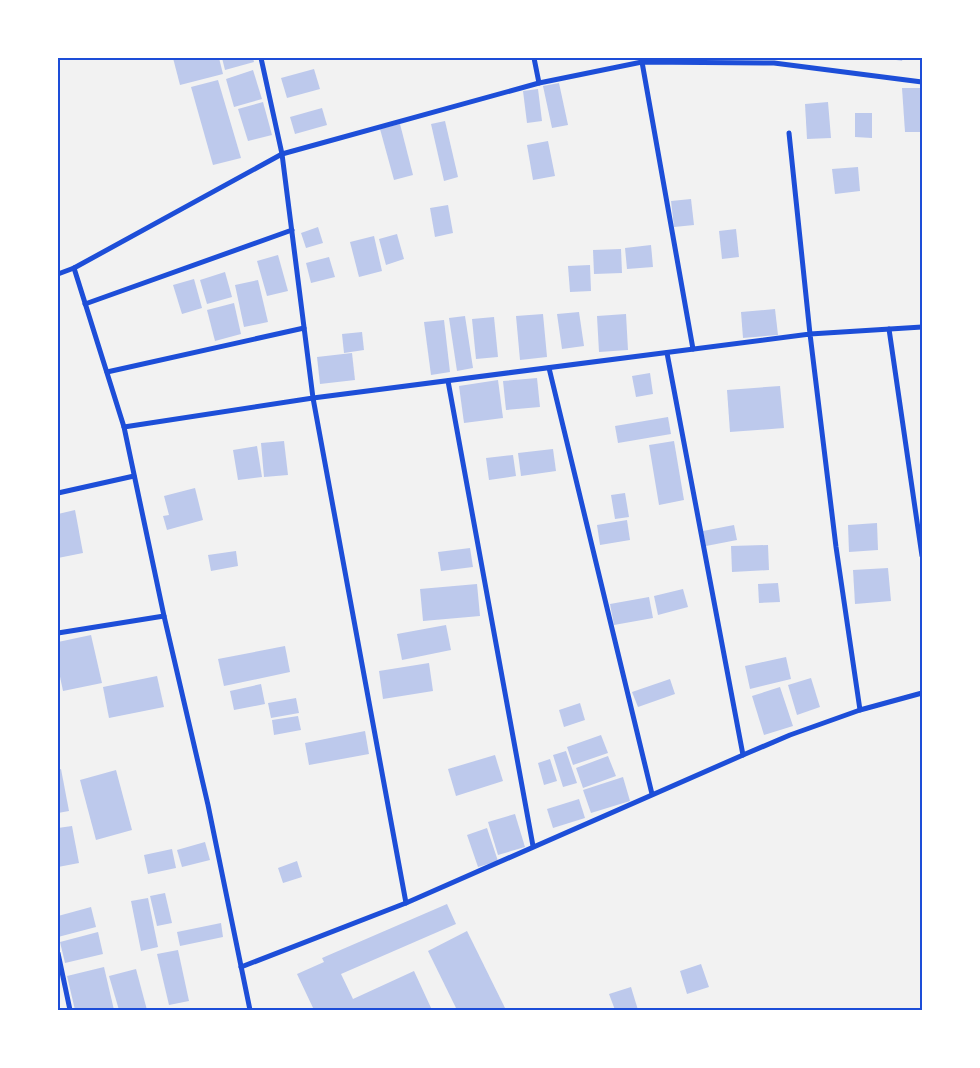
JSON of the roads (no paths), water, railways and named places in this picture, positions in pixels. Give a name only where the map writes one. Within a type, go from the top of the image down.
[{"type":"street","points":[[261,58],[282,154],[313,398],[406,903]]},
{"type":"street","points":[[534,58],[539,83]]},
{"type":"street","points":[[642,62],[693,349]]},
{"type":"street","points":[[58,274],[74,268],[282,154],[539,83],[642,62],[774,63],[922,82]]},
{"type":"street","points":[[789,133],[810,334],[836,547],[860,710]]},
{"type":"street","points":[[85,304],[292,230]]},
{"type":"street","points":[[74,268],[124,427],[164,616],[208,805],[250,1010]]},
{"type":"street","points":[[124,427],[313,398],[810,334],[922,327]]},
{"type":"street","points":[[107,372],[304,328]]},
{"type":"street","points":[[889,329],[922,556]]},
{"type":"street","points":[[667,352],[743,755]]},
{"type":"street","points":[[549,368],[652,794]]},
{"type":"street","points":[[448,381],[533,846]]},
{"type":"street","points":[[58,494],[134,476]]},
{"type":"street","points":[[58,633],[164,616]]},
{"type":"street","points":[[241,967],[406,903],[790,735],[860,710],[922,693]]},
{"type":"street","points":[[58,953],[70,1010]]}]
